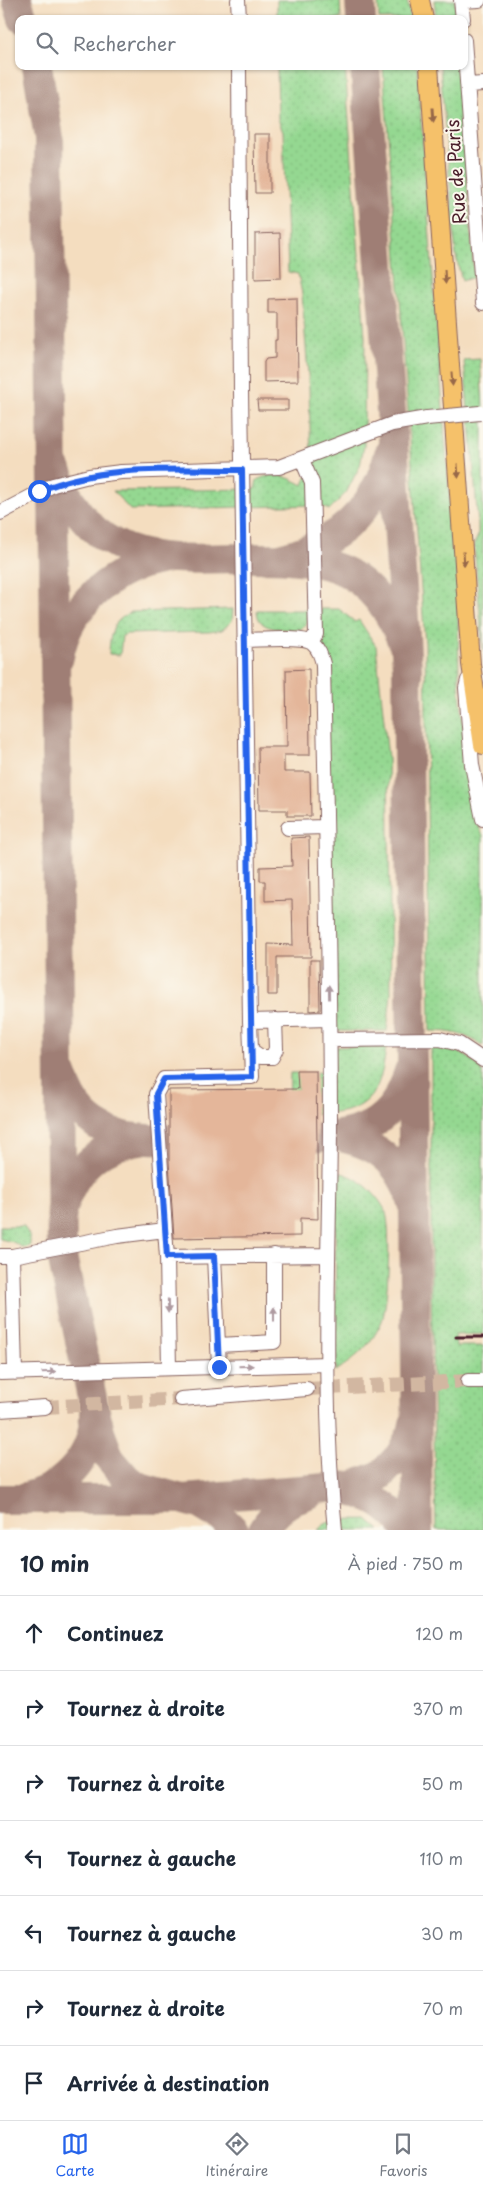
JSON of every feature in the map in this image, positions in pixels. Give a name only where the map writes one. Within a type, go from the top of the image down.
[{"type":"main road","points":[[420,0],[423,15]]},
{"type":"main road","points":[[429,70],[471,664],[483,745]]},
{"type":"street","points":[[238,0],[239,15]]},
{"type":"street","points":[[463,15],[461,1],[479,0]]},
{"type":"street","points":[[169,1368],[167,1257],[156,1094],[164,1079],[252,1077],[244,640],[239,70]]},
{"type":"street","name":"Rue de Paris","points":[[467,70],[468,85],[477,121],[483,302]]},
{"type":"street","points":[[468,85],[483,84]]},
{"type":"street","points":[[0,513],[53,485],[106,473],[242,470],[279,467],[302,460],[392,424],[427,418],[482,413]]},
{"type":"street","points":[[302,460],[312,483],[316,634],[311,642]]},
{"type":"street","points":[[244,640],[296,640],[311,642],[319,651],[323,664],[330,1019],[330,1209],[327,1255],[328,1364],[330,1489],[335,1530]]},
{"type":"street","points":[[471,664],[466,688],[472,765],[483,819]]},
{"type":"street","points":[[288,828],[326,827]]},
{"type":"street","points":[[250,1021],[330,1019]]},
{"type":"street","points":[[251,1050],[261,1057],[272,1057],[276,1049],[275,1020]]},
{"type":"street","points":[[330,1040],[440,1039],[459,1044],[483,1060]]},
{"type":"street","points":[[15,1373],[6,1256],[117,1236],[165,1230]]},
{"type":"street","points":[[167,1257],[327,1255]]},
{"type":"street","points":[[214,1256],[219,1367]]},
{"type":"street","points":[[218,1345],[274,1342],[274,1256]]},
{"type":"street","points":[[0,1373],[328,1364]]},
{"type":"street","points":[[468,1381],[483,1381]]},
{"type":"street","points":[[181,1399],[307,1389]]},
{"type":"street","points":[[0,1410],[45,1406]]},
{"type":"green space","points":[[277,0],[340,0],[341,15],[277,15]]},
{"type":"green space","points":[[378,0],[407,0],[410,15],[379,15]]},
{"type":"green space","points":[[434,0],[455,0],[456,15],[436,15]]},
{"type":"green space","points":[[277,70],[345,70],[365,337],[364,446],[360,466],[346,493],[329,510],[319,505],[130,510],[113,491],[255,489],[257,480],[275,475],[286,477],[303,485],[311,464],[309,388],[302,294],[298,274],[288,272],[283,131],[278,119]]},
{"type":"green space","points":[[383,70],[417,70],[450,504],[457,545],[459,682],[468,774],[477,822],[483,836],[483,1046],[458,1034],[430,1031],[425,644]]},
{"type":"green space","points":[[440,70],[459,70],[474,277],[462,281],[456,256]]},
{"type":"green space","points":[[480,359],[483,408],[468,410],[464,360]]},
{"type":"green space","points":[[483,420],[483,650],[474,544],[478,536],[478,525],[470,421]]},
{"type":"green space","points":[[233,609],[232,621],[222,630],[127,634],[122,636],[120,655],[109,654],[113,629],[119,620],[131,612]]},
{"type":"green space","points":[[320,609],[339,609],[355,622],[359,620],[376,646],[388,758],[391,993],[387,1031],[333,1031]]},
{"type":"green space","points":[[257,610],[310,610],[309,620],[300,630],[266,626],[261,623]]},
{"type":"green space","points":[[386,1046],[383,1068],[378,1084],[370,1097],[361,1105],[335,1113],[297,1115],[289,1106],[290,1073],[333,1072],[333,1047]]},
{"type":"green space","points":[[431,1047],[460,1053],[473,1061],[483,1073],[483,1334],[455,1335],[456,1346],[483,1346],[483,1530],[436,1530],[431,1289]]},
{"type":"green space","points":[[335,1172],[343,1173],[357,1180],[376,1196],[385,1210],[389,1247],[386,1299],[382,1321],[374,1336],[363,1349],[336,1371]]},
{"type":"green space","points":[[0,1226],[24,1226],[30,1237],[30,1246],[23,1248],[13,1242],[0,1239]]},
{"type":"green space","points":[[367,1519],[380,1530],[318,1530],[334,1521]]},
{"type":"building","points":[[254,134],[270,134],[270,193],[255,193]]},
{"type":"building","points":[[280,233],[281,278],[255,279],[255,234]]},
{"type":"building","points":[[297,298],[298,381],[264,382],[264,362],[266,359],[275,358],[275,340],[277,340],[277,313],[268,313],[268,299]]},
{"type":"building","points":[[257,400],[288,400],[288,410],[258,410]]},
{"type":"building","points":[[309,669],[310,755],[284,755],[284,772],[310,772],[311,816],[287,816],[287,810],[259,810],[258,747],[287,747],[286,670]]},
{"type":"building","points":[[309,837],[311,957],[277,957],[277,995],[268,995],[268,944],[293,945],[292,900],[265,901],[265,881],[260,881],[260,867],[292,866],[291,838]]},
{"type":"building","points":[[310,960],[319,960],[320,1010],[310,1011]]},
{"type":"building","points":[[297,1071],[316,1071],[318,1219],[300,1218],[300,1236],[174,1238],[169,1162],[169,1090],[298,1089]]},
{"type":"taxiway","points":[[17,0],[22,15]]},
{"type":"taxiway","points":[[360,0],[361,15]]},
{"type":"taxiway","points":[[38,70],[49,138],[62,1256],[94,1407],[101,1435],[110,1459],[128,1480],[140,1487],[199,1504],[222,1518],[234,1530]]},
{"type":"taxiway","points":[[365,70],[392,424],[407,668],[418,1530]]},
{"type":"taxiway","points":[[283,557],[321,543],[351,521],[364,508],[374,492],[383,474],[389,454]]},
{"type":"taxiway","points":[[56,468],[74,506],[96,531],[123,547],[152,556],[183,559],[288,559],[331,566],[354,577],[377,598],[389,615],[403,643]]},
{"type":"taxiway","points":[[59,657],[64,638],[72,620],[97,591],[129,570],[146,563],[165,559]]},
{"type":"taxiway","points":[[275,1138],[339,1135],[357,1131],[374,1123],[388,1111],[400,1094],[409,1071]]},
{"type":"taxiway","points":[[63,1076],[73,1100],[87,1117],[103,1128],[121,1135],[142,1139],[209,1139]]},
{"type":"taxiway","points":[[334,1136],[362,1143],[384,1156],[393,1164],[400,1175],[412,1201]]},
{"type":"taxiway","points":[[63,1206],[75,1180],[91,1160],[113,1147],[141,1140]]},
{"type":"taxiway","points":[[29,1496],[55,1484],[67,1476],[76,1466],[90,1441],[94,1413]]},
{"type":"taxiway","points":[[0,1499],[182,1499],[353,1486],[381,1475],[400,1455],[412,1433],[414,1424]]},
{"type":"taxiway","points":[[336,1489],[367,1496],[385,1506],[407,1530]]},
{"type":"taxiway","points":[[263,1530],[283,1508],[309,1494]]},
{"type":"tunnel","points":[[307,1389],[468,1381]]},
{"type":"tunnel","points":[[45,1407],[181,1399]]},
{"type":"railway","points":[[456,1337],[483,1337]]},
{"type":"route","points":[[39,491],[61,482],[106,473],[242,470],[252,1077],[164,1079],[156,1094],[167,1257],[214,1256],[219,1367]]}]
